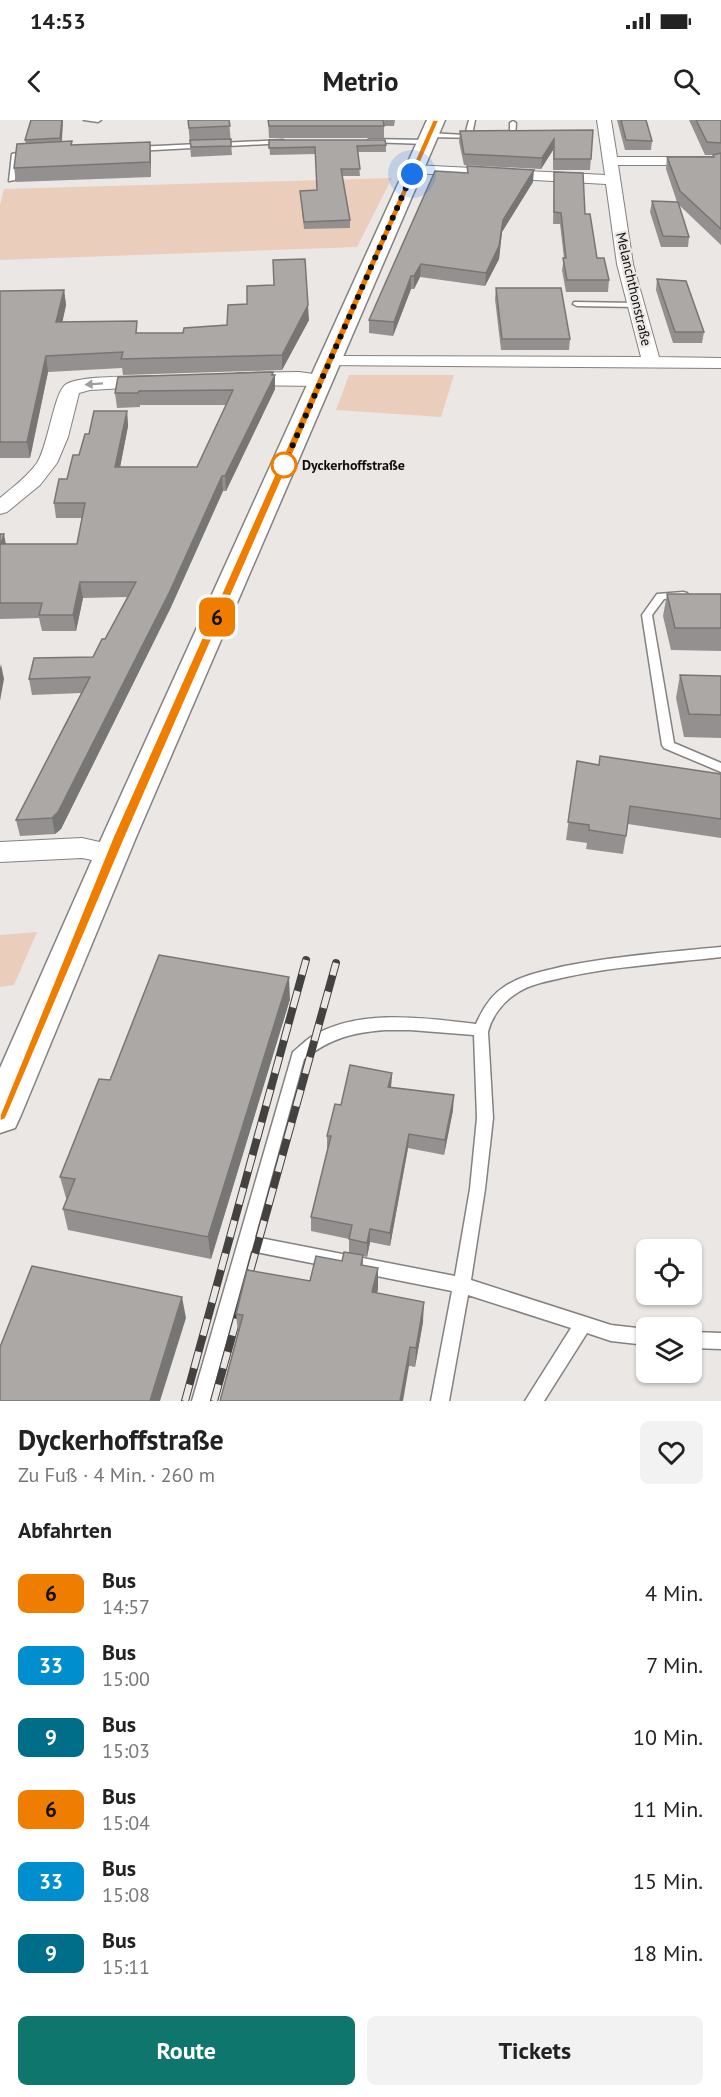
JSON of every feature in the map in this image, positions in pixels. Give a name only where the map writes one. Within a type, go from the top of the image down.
[{"type":"main road","points":[[0,1115],[112,854],[431,132]]},
{"type":"street","name":"Melanchthonstraße","points":[[604,120],[625,264],[652,363]]},
{"type":"street","points":[[610,161],[721,161]]},
{"type":"street","points":[[414,169],[612,180]]},
{"type":"street","points":[[217,380],[299,378],[325,370],[721,363]]},
{"type":"street","points":[[0,508],[33,481],[47,463],[58,437],[68,395],[72,389],[87,384],[170,382]]},
{"type":"street","points":[[0,852],[82,848],[112,854]]},
{"type":"lane","points":[[87,120],[98,120]]},
{"type":"lane","points":[[468,137],[472,120]]},
{"type":"lane","points":[[490,136],[513,136],[513,123]]},
{"type":"lane","points":[[366,141],[431,132],[468,137],[479,136]]},
{"type":"lane","points":[[127,149],[287,142]]},
{"type":"lane","points":[[11,180],[14,155],[34,152]]},
{"type":"lane","points":[[577,304],[636,305]]},
{"type":"lane","points":[[691,595],[661,596],[647,615],[668,746],[721,768]]},
{"type":"lane","points":[[440,1401],[476,1199],[485,1116],[481,1030],[490,1010],[509,989],[535,978],[593,968],[721,952]]},
{"type":"lane","points":[[201,1401],[297,1056],[307,1046],[324,1036],[349,1028],[419,1024],[481,1030]]},
{"type":"lane","points":[[245,1242],[462,1285],[583,1324],[611,1332],[636,1336]]},
{"type":"lane","points":[[534,1401],[583,1324]]},
{"type":"lane","points":[[702,1340],[721,1341]]},
{"type":"shaded area","points":[[392,178],[357,247],[0,260],[0,205],[4,189]]},
{"type":"shaded area","points":[[349,375],[454,375],[441,417],[336,410]]},
{"type":"shaded area","points":[[37,932],[14,985],[0,987],[0,935]]},
{"type":"building","points":[[31,120],[62,120],[60,138],[25,140]]},
{"type":"building","points":[[188,120],[229,120],[230,126],[189,128]]},
{"type":"building","points":[[268,120],[383,120],[384,126],[269,126]]},
{"type":"building","points":[[621,120],[646,120],[652,141],[626,140]]},
{"type":"building","points":[[696,120],[721,120],[721,143],[707,142]]},
{"type":"building","points":[[593,130],[591,159],[554,159],[554,139],[542,158],[464,154],[460,131]]},
{"type":"building","points":[[231,139],[231,146],[191,147],[190,140]]},
{"type":"building","points":[[269,140],[385,140],[386,145],[357,146],[360,169],[341,169],[350,220],[304,222],[300,191],[317,190],[315,147],[269,148]]},
{"type":"building","points":[[72,141],[71,145],[150,142],[150,162],[14,168],[17,144]]},
{"type":"building","points":[[721,153],[721,229],[680,191],[667,157],[714,157],[713,155]]},
{"type":"building","points":[[467,166],[534,170],[503,220],[499,246],[486,273],[421,264],[414,276],[411,276],[394,322],[369,320],[435,171],[468,173]]},
{"type":"building","points":[[554,172],[583,173],[585,214],[590,214],[597,258],[604,258],[609,280],[567,280],[563,258],[566,258],[561,213],[554,212]]},
{"type":"building","points":[[652,201],[678,202],[689,237],[663,236]]},
{"type":"building","points":[[305,259],[308,305],[282,355],[121,359],[123,352],[46,356],[27,442],[0,442],[0,291],[64,290],[56,322],[137,321],[136,333],[183,333],[184,328],[227,325],[228,305],[247,304],[247,286],[274,285],[273,260]]},
{"type":"building","points":[[657,279],[686,281],[704,332],[675,332]]},
{"type":"building","points":[[496,288],[561,288],[570,339],[502,339]]},
{"type":"building","points":[[273,372],[272,375],[275,375],[225,476],[222,476],[170,591],[58,812],[52,818],[16,820],[90,677],[29,679],[34,658],[93,657],[136,582],[80,582],[73,615],[39,615],[42,603],[0,603],[0,534],[4,534],[1,544],[77,544],[85,503],[54,503],[59,479],[67,479],[73,455],[79,455],[85,434],[89,434],[94,411],[127,411],[115,467],[197,467],[233,390],[115,393],[118,377]]},
{"type":"building","points":[[667,594],[721,594],[721,628],[675,628]]},
{"type":"building","points":[[680,675],[721,676],[721,715],[689,714]]},
{"type":"building","points":[[600,756],[721,774],[721,819],[630,806],[626,836],[589,830],[589,825],[568,822],[577,761],[599,765]]},
{"type":"building","points":[[159,955],[289,977],[208,1237],[63,1209],[75,1179],[60,1177],[99,1079],[110,1080]]},
{"type":"building","points":[[350,1065],[392,1073],[388,1087],[454,1095],[445,1140],[409,1134],[390,1233],[370,1229],[367,1243],[349,1239],[352,1225],[311,1217],[331,1136],[327,1136],[335,1104],[341,1105]]},
{"type":"building","points":[[344,1252],[363,1255],[361,1265],[378,1268],[372,1292],[424,1302],[416,1348],[410,1347],[400,1401],[220,1401],[243,1315],[236,1314],[247,1270],[310,1281],[316,1256],[342,1261]]},
{"type":"building","points":[[32,1266],[182,1297],[150,1401],[0,1401],[0,1347]]},
{"type":"railway","points":[[185,1401],[306,960]]},
{"type":"railway","points":[[214,1401],[336,963]]},
{"type":"bus line","name":"6","points":[[0,1115],[120,835],[436,120]]},
{"type":"place","name":"Dyckerhoffstraße","points":[[284,465]]},
{"type":"route","points":[[284,465],[340,333],[412,174]]}]
